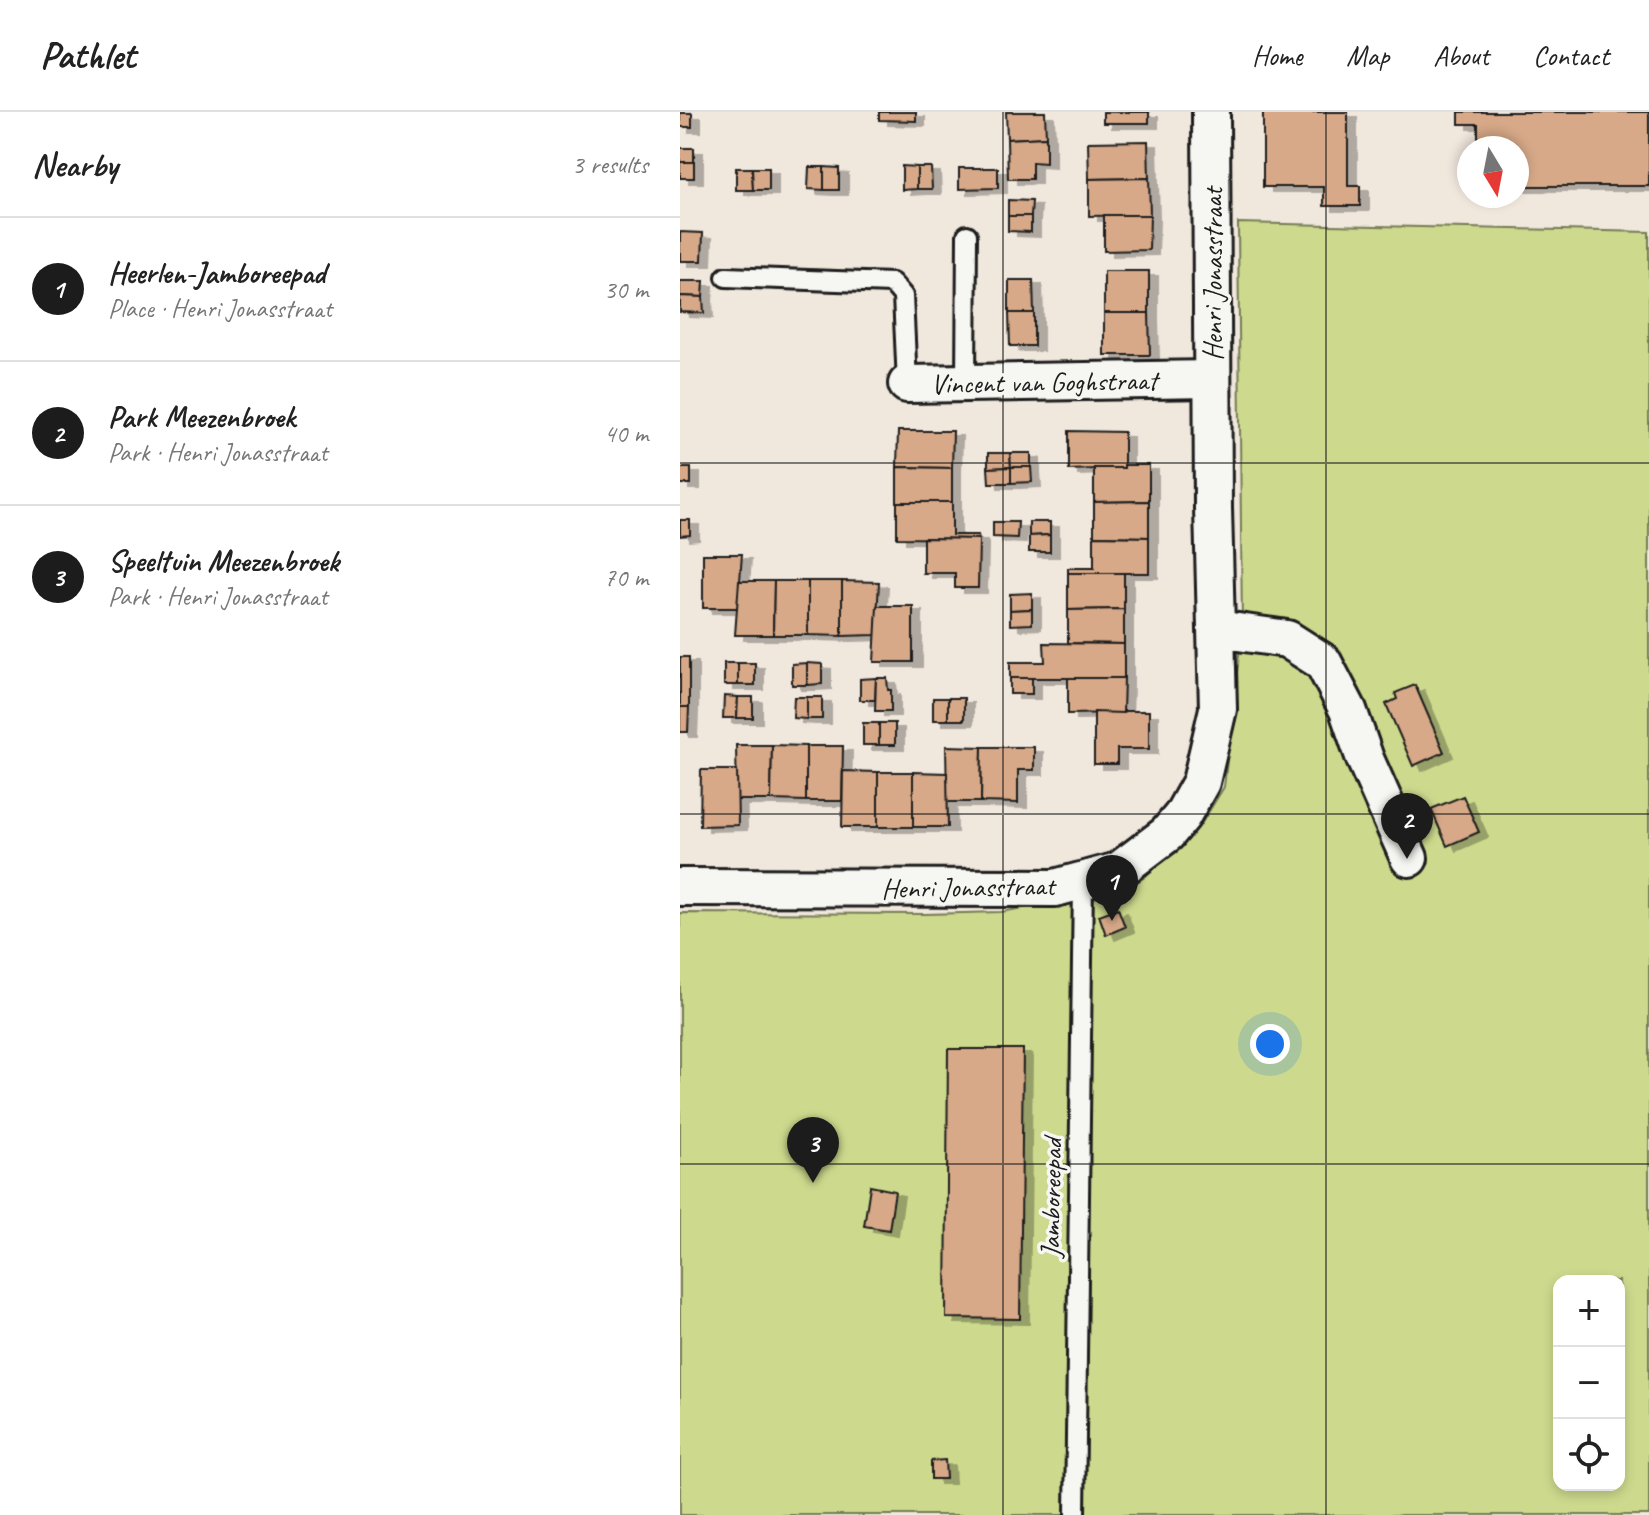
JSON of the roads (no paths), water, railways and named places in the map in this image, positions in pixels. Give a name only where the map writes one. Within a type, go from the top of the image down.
[{"type":"street","name":"Henri Jonasstraat","points":[[680,887],[1055,888],[1118,871],[1167,834],[1182,816],[1201,782],[1218,709],[1211,112]]},
{"type":"street","name":"Vincent van Goghstraat","points":[[907,384],[1212,379]]},
{"type":"street","points":[[1217,629],[1287,639],[1323,662],[1348,710],[1365,759],[1409,858]]},
{"type":"lane","points":[[966,382],[967,235]]},
{"type":"lane","name":"Vincent van Goghstraat","points":[[726,277],[892,283],[903,296],[907,384]]},
{"type":"lane","name":"Jamboreepad","points":[[1075,1515],[1083,881]]},
{"type":"place","name":"Park Meezenbroek","points":[[1407,859]]},
{"type":"place","name":"Heerlen-Jamboreepad","points":[[1112,921]]},
{"type":"place","name":"Speeltuin Meezenbroek","points":[[813,1183]]}]
